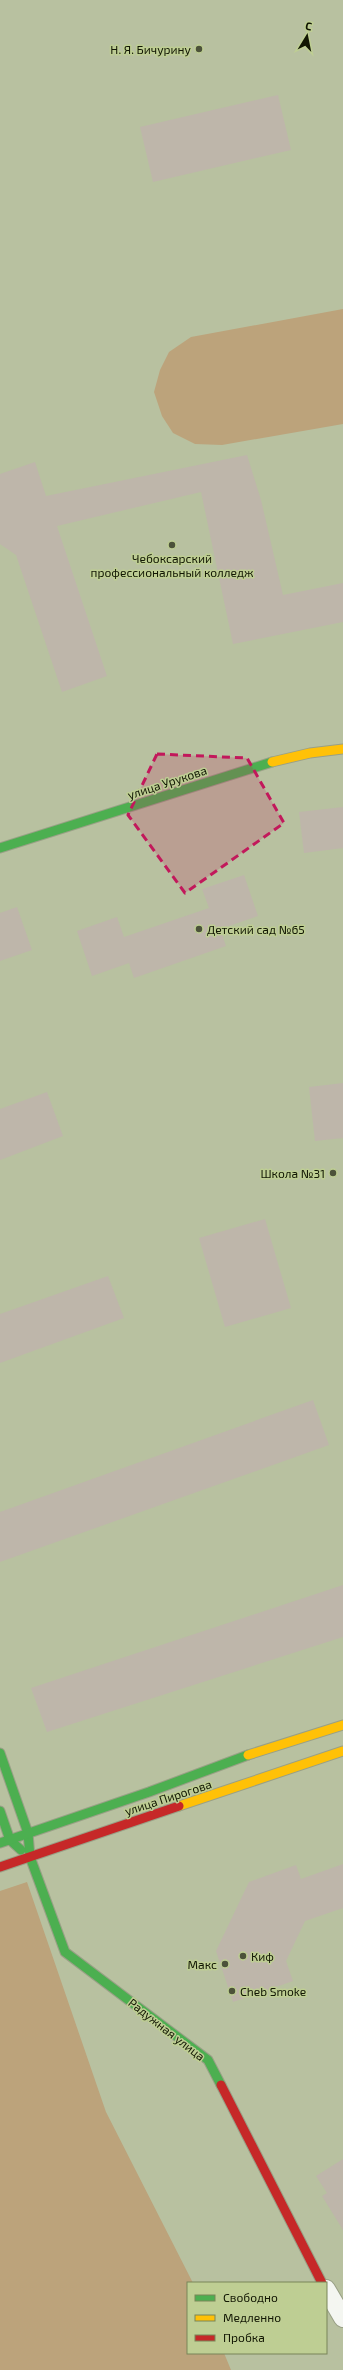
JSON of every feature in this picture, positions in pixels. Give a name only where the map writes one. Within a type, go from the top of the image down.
[{"type":"street","name":"улица Урукова","points":[[0,848],[259,765],[310,753],[343,749]]},
{"type":"street","name":"улица Пирогова","points":[[10,1840],[150,1792],[275,1745],[343,1725]]},
{"type":"street","name":"улица Пирогова","points":[[0,1867],[343,1751]]},
{"type":"street","points":[[0,1753],[28,1833],[30,1857]]},
{"type":"street","points":[[0,1811],[10,1840],[30,1857]]},
{"type":"street","points":[[0,1843],[10,1840]]},
{"type":"street","name":"Радужная улица","points":[[30,1857],[65,1952],[202,2054],[212,2066],[307,2257],[321,2282]]},
{"type":"street","points":[[327,2291],[343,2318]]},
{"type":"highlighted area","points":[[157,754],[247,758],[284,823],[185,893],[128,815]]},
{"type":"shaded area","points":[[343,309],[343,424],[222,445],[195,444],[173,433],[162,416],[154,392],[160,370],[169,352],[191,337]]},
{"type":"shaded area","points":[[27,1882],[106,2112],[192,2282],[187,2282],[187,2354],[224,2354],[231,2370],[0,2370],[0,1891]]},
{"type":"building","points":[[278,95],[291,150],[153,182],[140,127]]},
{"type":"building","points":[[247,455],[261,500],[283,595],[343,583],[343,622],[233,644],[201,492],[57,526],[107,676],[62,692],[16,555],[0,544],[0,474],[35,462],[46,496]]},
{"type":"building","points":[[343,807],[343,848],[304,853],[299,812]]},
{"type":"building","points":[[244,875],[258,916],[220,929],[226,946],[134,978],[129,963],[92,976],[77,931],[117,917],[124,937],[209,908],[202,889]]},
{"type":"building","points":[[17,907],[32,950],[0,961],[0,913]]},
{"type":"building","points":[[343,1083],[343,1138],[315,1141],[309,1087]]},
{"type":"building","points":[[47,1092],[63,1136],[0,1160],[0,1109]]},
{"type":"building","points":[[265,1219],[291,1308],[225,1327],[199,1238]]},
{"type":"building","points":[[108,1276],[124,1318],[0,1363],[0,1314]]},
{"type":"building","points":[[313,1400],[329,1445],[0,1562],[0,1512]]},
{"type":"building","points":[[343,1585],[343,1637],[47,1732],[31,1688]]},
{"type":"building","points":[[343,1864],[343,1908],[305,1921],[286,1961],[293,1981],[233,2002],[216,1951],[249,1882],[296,1865],[301,1879]]},
{"type":"building","points":[[343,2159],[343,2230],[322,2196],[327,2193],[316,2176]]},
{"type":"traffic: fast","points":[[0,848],[272,762]]},
{"type":"traffic: fast","points":[[0,1753],[28,1833],[30,1857],[65,1952],[208,2060],[221,2085]]},
{"type":"traffic: fast","points":[[0,1843],[149,1792],[248,1755]]},
{"type":"traffic: fast","points":[[0,1811],[10,1840],[21,1850]]},
{"type":"traffic: slow","points":[[272,762],[310,753],[343,749]]},
{"type":"traffic: slow","points":[[248,1755],[343,1725]]},
{"type":"traffic: slow","points":[[179,1806],[343,1751]]},
{"type":"traffic: jam","points":[[0,1867],[179,1806]]},
{"type":"traffic: jam","points":[[221,2085],[321,2282]]},
{"type":"place","name":"Н. Я. Бичурину","points":[[199,49]]},
{"type":"place","name":"Чебоксарский профессиональный колледж","points":[[172,545]]},
{"type":"place","name":"Детский сад №65","points":[[199,929]]},
{"type":"place","name":"Школа №31","points":[[333,1173]]},
{"type":"place","name":"Киф","points":[[243,1956]]},
{"type":"place","name":"Макс","points":[[225,1964]]},
{"type":"place","name":"Cheb Smoke","points":[[232,1991]]}]
